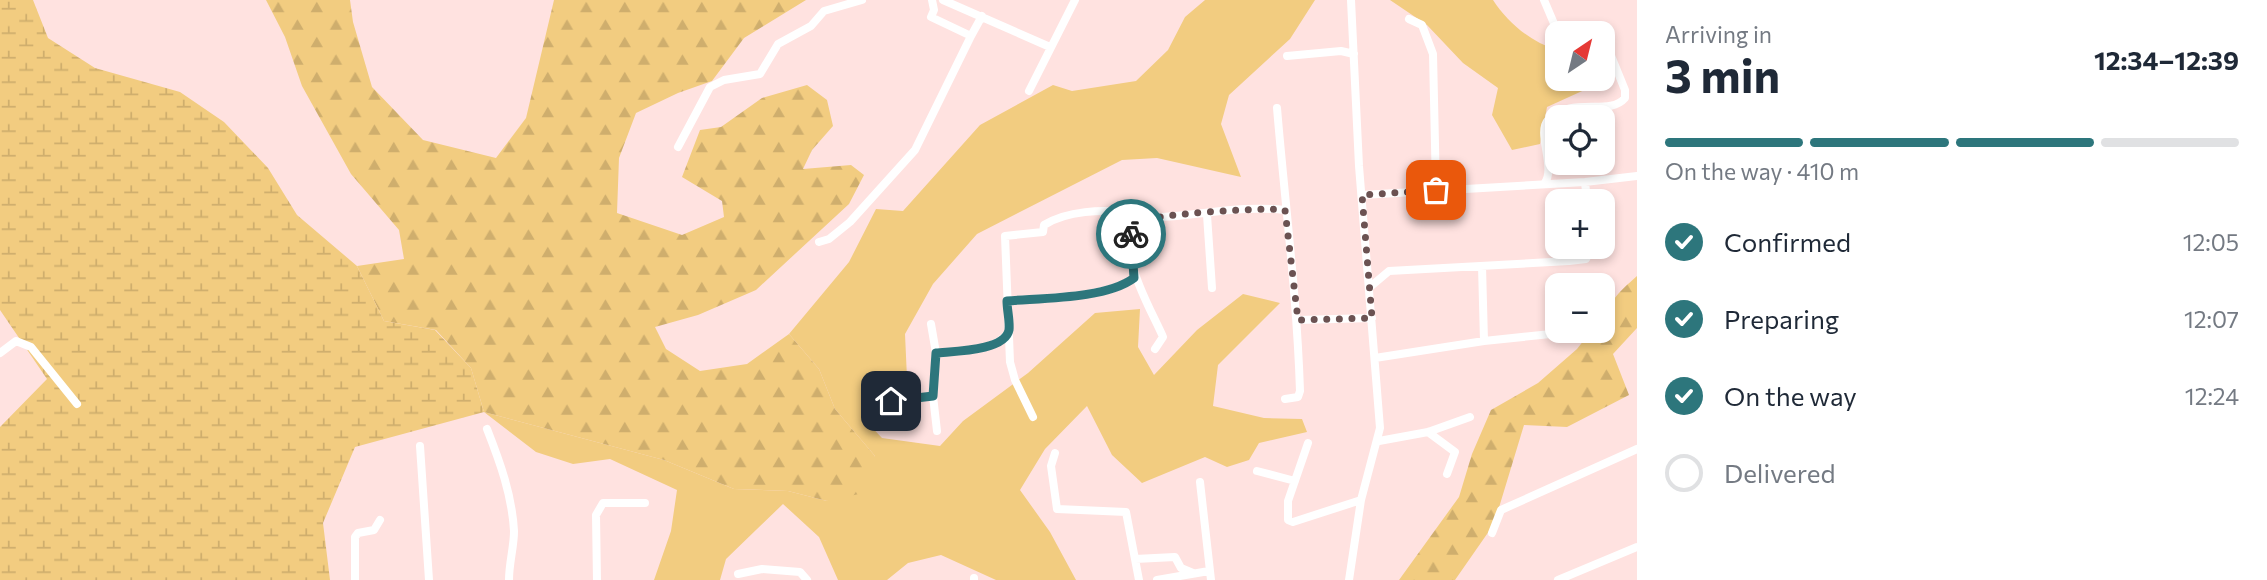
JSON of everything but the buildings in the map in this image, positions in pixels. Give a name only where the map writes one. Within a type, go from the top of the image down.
[{"type":"street","points":[[678,147],[710,87],[724,80],[760,74],[778,44],[811,26],[824,11],[862,0]]},
{"type":"street","points":[[932,0],[934,10],[931,17],[971,36]]},
{"type":"street","points":[[943,0],[1051,47]]},
{"type":"street","points":[[1029,91],[1075,0]]},
{"type":"street","points":[[1349,580],[1361,500],[1379,441],[1351,0]]},
{"type":"street","points":[[1544,0],[1553,21]]},
{"type":"street","points":[[819,242],[829,239],[850,222],[915,150],[982,16]]},
{"type":"street","points":[[1409,19],[1422,25],[1432,47],[1436,190]]},
{"type":"street","points":[[1287,56],[1341,51],[1354,54]]},
{"type":"street","points":[[1544,184],[1549,175],[1545,128],[1548,120],[1573,106],[1612,106],[1625,98],[1625,90],[1615,66]]},
{"type":"street","points":[[1277,108],[1298,320],[1300,395],[1285,398]]},
{"type":"street","points":[[1362,195],[1585,182],[1637,176]]},
{"type":"street","points":[[1585,182],[1586,189]]},
{"type":"street","points":[[1155,349],[1163,337],[1134,278],[1130,231],[1135,223],[1147,218],[1207,215],[1251,208],[1285,210]]},
{"type":"street","points":[[1034,417],[1015,380],[1009,331],[1004,240],[1008,234],[1043,232],[1044,225],[1053,219],[1087,212],[1130,212],[1147,218]]},
{"type":"street","points":[[1207,215],[1212,288]]},
{"type":"street","points":[[1370,287],[1389,271],[1586,259]]},
{"type":"street","points":[[1482,266],[1484,341]]},
{"type":"street","points":[[1007,301],[1101,291],[1124,285],[1134,278]]},
{"type":"street","points":[[1298,320],[1372,318]]},
{"type":"street","points":[[931,324],[936,353],[933,396],[937,431]]},
{"type":"street","points":[[936,353],[990,346],[1003,341],[1009,331]]},
{"type":"street","points":[[1375,358],[1545,335]]},
{"type":"street","points":[[0,354],[16,341],[26,343],[78,404]]},
{"type":"street","points":[[891,401],[933,396]]},
{"type":"street","points":[[1379,441],[1428,432],[1470,417]]},
{"type":"street","points":[[487,429],[503,471],[512,514],[514,544],[509,580]]},
{"type":"street","points":[[1428,432],[1455,452],[1447,474]]},
{"type":"street","points":[[1308,443],[1288,501],[1287,518],[1290,522],[1361,500]]},
{"type":"street","points":[[420,446],[429,580]]},
{"type":"street","points":[[1492,533],[1501,510],[1637,449]]},
{"type":"street","points":[[1055,453],[1051,466],[1057,509],[1126,512],[1139,580]]},
{"type":"street","points":[[1257,471],[1295,481]]},
{"type":"street","points":[[1135,559],[1175,557],[1181,568],[1210,575],[1200,482]]},
{"type":"street","points":[[597,580],[596,515],[599,506],[603,503],[645,503]]},
{"type":"street","points":[[355,580],[355,537],[358,533],[374,530],[380,520]]},
{"type":"street","points":[[1558,580],[1569,578],[1637,547]]},
{"type":"street","points":[[738,575],[762,569],[800,572],[807,580]]},
{"type":"street","points":[[1157,580],[1193,573]]},
{"type":"green space","points":[[0,0],[33,0],[48,38],[95,68],[180,92],[224,122],[268,168],[297,215],[357,266],[384,321],[435,330],[471,368],[484,412],[355,447],[323,523],[330,580],[0,580],[0,427],[47,379],[0,310]]},
{"type":"green space","points":[[266,0],[350,0],[353,22],[372,87],[423,140],[496,158],[526,118],[554,0],[806,0],[744,38],[712,81],[678,93],[636,113],[619,158],[617,213],[682,235],[724,217],[722,201],[682,177],[700,130],[721,127],[762,98],[807,85],[827,100],[833,126],[812,150],[803,169],[851,165],[864,175],[849,204],[756,290],[698,315],[655,327],[666,349],[700,371],[747,364],[789,334],[819,369],[835,409],[875,456],[859,494],[827,501],[788,491],[734,489],[664,460],[484,412],[471,368],[436,330],[384,321],[357,266],[404,259],[399,230],[351,174],[302,86],[285,37]]},
{"type":"green space","points":[[1205,0],[1315,0],[1290,39],[1229,95],[1221,124],[1241,177],[1157,158],[1122,160],[977,234],[933,284],[905,334],[907,378],[869,387],[861,416],[882,438],[940,446],[963,421],[1028,373],[1095,313],[1140,309],[1138,347],[1154,375],[1197,330],[1243,294],[1280,303],[1218,365],[1213,406],[1264,418],[1302,419],[1307,432],[1259,443],[1249,460],[1227,467],[1205,457],[1142,483],[1112,455],[1087,406],[1045,449],[1020,490],[1050,532],[1076,580],[996,580],[941,555],[908,563],[887,580],[838,580],[819,537],[783,504],[726,559],[720,580],[654,580],[671,531],[677,490],[610,459],[573,464],[536,452],[484,412],[664,460],[734,489],[788,491],[827,501],[875,456],[835,409],[819,369],[789,334],[849,262],[876,209],[903,211],[980,125],[1053,85],[1072,91],[1136,81],[1168,50],[1185,17]]},
{"type":"green space","points":[[1390,0],[1493,0],[1521,31],[1545,45],[1545,91],[1582,91],[1551,105],[1545,105],[1540,144],[1512,150],[1492,115],[1498,88],[1463,63],[1427,25]]},
{"type":"green space","points":[[1637,276],[1637,328],[1613,354],[1629,395],[1567,427],[1524,425],[1494,524],[1455,580],[1399,580],[1459,497],[1472,454],[1491,410],[1538,383],[1582,343],[1615,343],[1615,298]]},
{"type":"way so far","points":[[1131,234],[1135,223],[1147,218],[1207,215],[1262,207],[1285,210],[1298,320],[1372,318],[1362,195],[1436,190]]},
{"type":"route","points":[[891,401],[933,396],[936,353],[990,346],[1003,341],[1009,331],[1007,301],[1101,291],[1124,285],[1134,278],[1131,234]]}]
